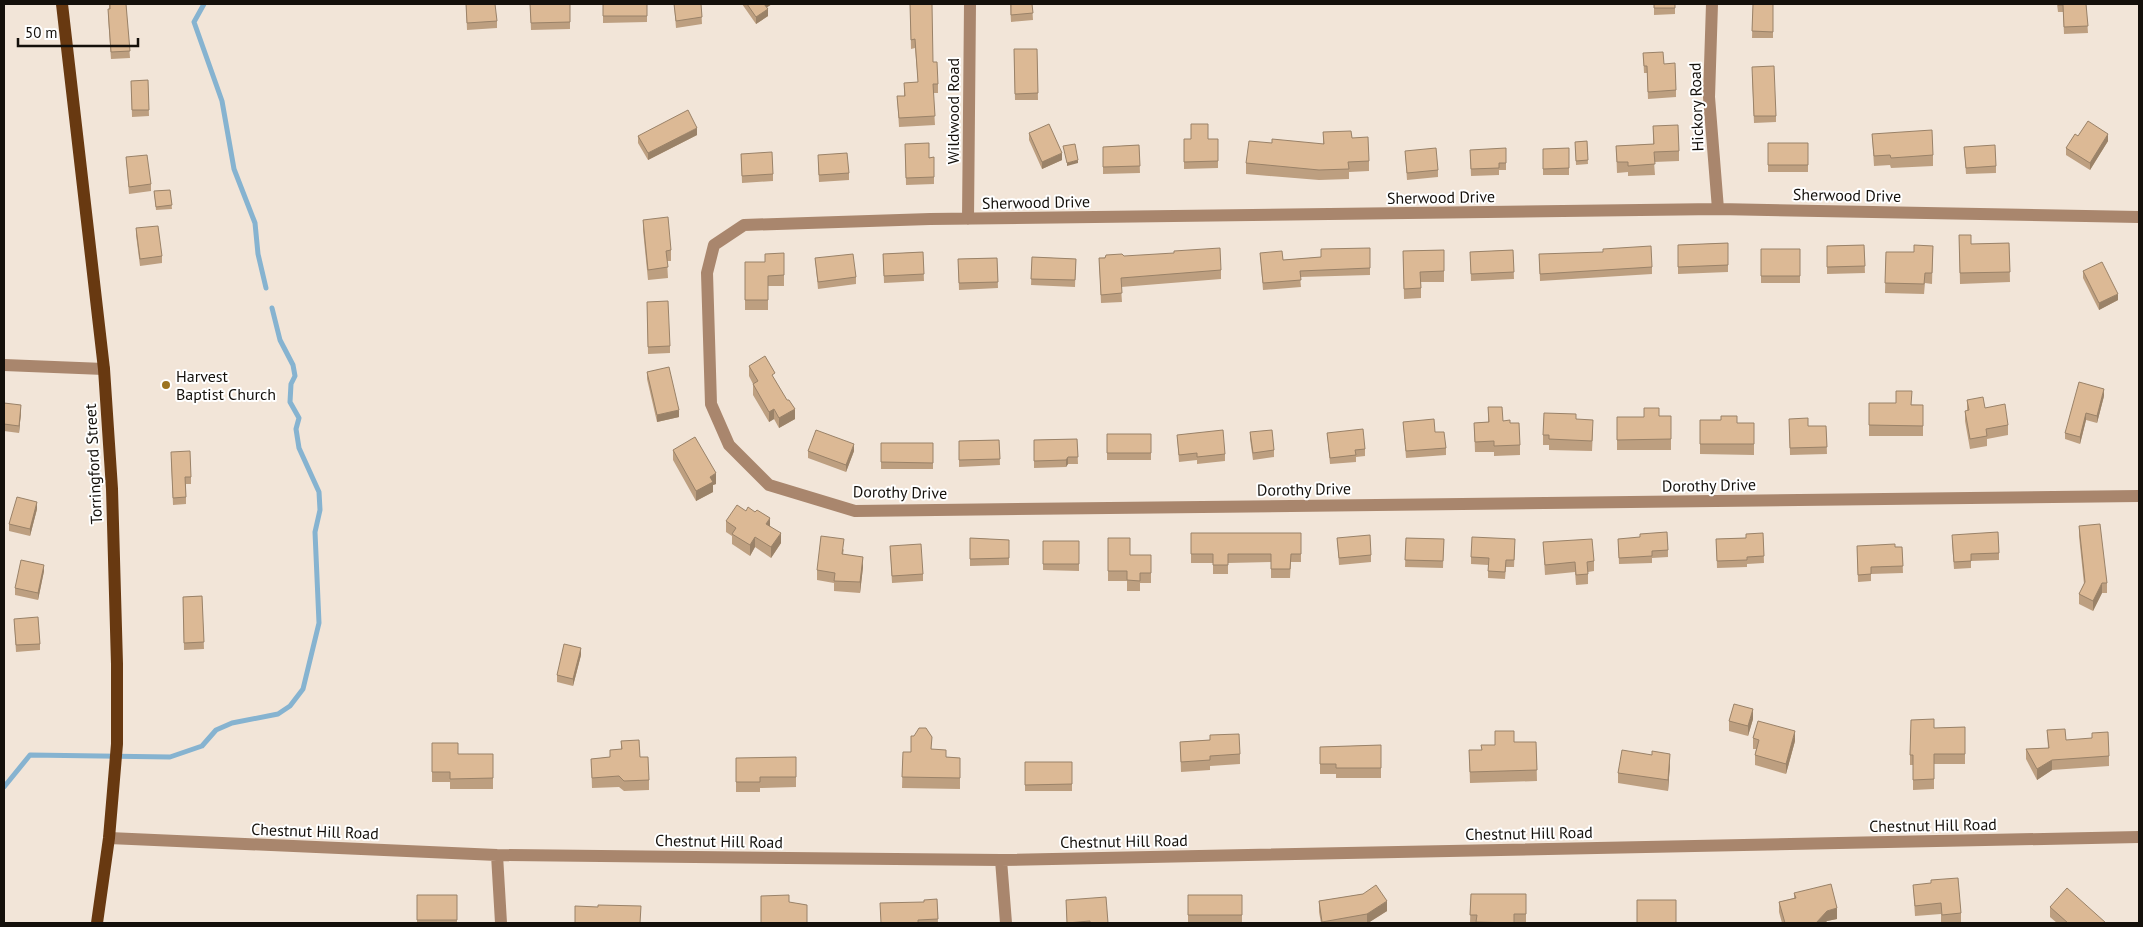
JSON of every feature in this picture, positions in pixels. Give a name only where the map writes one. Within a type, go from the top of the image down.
[{"type":"main road","name":"Torringford Street","points":[[62,4],[104,369],[112,489],[117,664],[117,744],[109,838],[97,923]]},
{"type":"street","name":"Wildwood Road","points":[[968,219],[970,4]]},
{"type":"street","name":"Hickory Road","points":[[1712,4],[1709,97],[1718,209]]},
{"type":"street","name":"Sherwood Drive","points":[[744,225],[968,219],[1718,209],[2139,217]]},
{"type":"street","name":"Dorothy Drive","points":[[744,225],[714,245],[707,273],[711,404],[729,445],[769,484],[855,511],[2139,496]]},
{"type":"street","points":[[4,365],[104,369]]},
{"type":"street","name":"Chestnut Hill Road","points":[[109,838],[497,855],[1001,860],[2139,837]]},
{"type":"street","points":[[497,855],[501,923]]},
{"type":"street","points":[[1001,860],[1006,923]]},
{"type":"building","points":[[110,4],[126,4],[130,51],[111,52],[108,9],[110,9]]},
{"type":"building","points":[[466,4],[495,4],[497,21],[467,23]]},
{"type":"building","points":[[530,4],[570,4],[570,22],[531,23]]},
{"type":"building","points":[[603,4],[647,4],[647,16],[603,16]]},
{"type":"building","points":[[674,4],[701,4],[702,17],[676,21]]},
{"type":"building","points":[[747,4],[764,4],[768,9],[756,17]]},
{"type":"building","points":[[910,4],[932,4],[933,62],[937,62],[938,84],[933,84],[935,116],[899,118],[897,96],[905,96],[904,83],[918,82],[915,39],[911,40]]},
{"type":"building","points":[[1011,4],[1032,4],[1033,13],[1011,15]]},
{"type":"building","points":[[1654,4],[1675,4],[1675,8],[1654,8]]},
{"type":"building","points":[[1753,4],[1773,4],[1773,32],[1752,31]]},
{"type":"building","points":[[2058,4],[2086,4],[2088,26],[2064,27],[2063,5]]},
{"type":"building","points":[[1014,49],[1037,49],[1038,93],[1015,94]]},
{"type":"building","points":[[1663,52],[1664,64],[1675,63],[1676,90],[1648,92],[1647,66],[1644,66],[1643,53]]},
{"type":"building","points":[[1774,66],[1776,116],[1754,116],[1752,67]]},
{"type":"building","points":[[148,80],[149,110],[132,110],[131,81]]},
{"type":"building","points":[[688,110],[697,128],[648,153],[638,136]]},
{"type":"building","points":[[2088,121],[2108,134],[2090,163],[2066,148],[2075,134],[2078,136]]},
{"type":"building","points":[[1049,124],[1062,153],[1042,162],[1029,133]]},
{"type":"building","points":[[1191,124],[1208,124],[1208,139],[1218,139],[1218,161],[1184,162],[1184,139],[1191,139]]},
{"type":"building","points":[[1678,125],[1679,151],[1654,152],[1655,164],[1628,166],[1628,162],[1617,162],[1616,146],[1654,144],[1653,126]]},
{"type":"building","points":[[1932,130],[1933,155],[1891,158],[1890,155],[1874,156],[1872,134]]},
{"type":"building","points":[[1351,131],[1352,138],[1368,137],[1369,161],[1348,162],[1349,169],[1319,170],[1246,163],[1249,141],[1272,143],[1272,139],[1324,144],[1323,132]]},
{"type":"building","points":[[1587,141],[1588,160],[1576,161],[1575,142]]},
{"type":"building","points":[[929,143],[929,158],[934,157],[934,177],[906,178],[905,144]]},
{"type":"building","points":[[1768,143],[1808,143],[1808,165],[1768,165]]},
{"type":"building","points":[[1075,144],[1078,160],[1067,163],[1063,146]]},
{"type":"building","points":[[1139,145],[1140,166],[1103,167],[1103,147]]},
{"type":"building","points":[[1995,145],[1996,166],[1966,168],[1964,147]]},
{"type":"building","points":[[1436,148],[1438,170],[1407,173],[1405,151]]},
{"type":"building","points":[[1506,148],[1506,163],[1499,163],[1499,168],[1471,169],[1470,150]]},
{"type":"building","points":[[1569,148],[1569,168],[1543,169],[1543,149]]},
{"type":"building","points":[[772,152],[773,174],[742,176],[741,154]]},
{"type":"building","points":[[847,153],[849,173],[819,175],[818,155]]},
{"type":"building","points":[[147,155],[151,184],[129,187],[126,157]]},
{"type":"building","points":[[170,190],[172,205],[156,207],[154,191]]},
{"type":"building","points":[[668,217],[671,250],[666,251],[668,267],[648,270],[643,220]]},
{"type":"building","points":[[158,226],[162,256],[140,259],[136,228]]},
{"type":"building","points":[[1959,235],[1971,235],[1971,244],[2009,243],[2010,272],[1960,273]]},
{"type":"building","points":[[1728,243],[1728,265],[1678,267],[1678,245]]},
{"type":"building","points":[[1864,245],[1865,266],[1827,267],[1827,246]]},
{"type":"building","points":[[1914,245],[1933,246],[1932,273],[1925,273],[1924,284],[1885,283],[1886,252],[1914,252]]},
{"type":"building","points":[[1651,246],[1652,267],[1540,274],[1539,254],[1603,252],[1603,249]]},
{"type":"building","points":[[1220,248],[1221,270],[1121,278],[1122,293],[1101,295],[1099,258],[1105,258],[1106,255],[1122,254],[1124,256],[1174,253],[1174,251]]},
{"type":"building","points":[[1370,248],[1370,268],[1300,271],[1301,280],[1263,283],[1260,253],[1282,251],[1283,260],[1321,257],[1321,249]]},
{"type":"building","points":[[1761,249],[1800,249],[1800,276],[1761,276]]},
{"type":"building","points":[[1444,250],[1444,271],[1420,272],[1421,288],[1404,289],[1403,251]]},
{"type":"building","points":[[1513,250],[1514,272],[1471,274],[1470,252]]},
{"type":"building","points":[[923,252],[924,274],[884,276],[883,254]]},
{"type":"building","points":[[784,253],[784,275],[768,276],[768,300],[745,300],[745,262],[765,262],[765,254]]},
{"type":"building","points":[[853,254],[856,277],[818,282],[815,258]]},
{"type":"building","points":[[1032,257],[1076,259],[1075,280],[1031,279]]},
{"type":"building","points":[[997,258],[998,282],[959,283],[958,259]]},
{"type":"building","points":[[2102,262],[2118,294],[2099,303],[2083,271]]},
{"type":"building","points":[[668,301],[670,346],[648,347],[647,302]]},
{"type":"building","points":[[765,356],[775,373],[772,375],[787,400],[795,409],[779,418],[774,409],[769,412],[753,384],[758,381],[749,366]]},
{"type":"building","points":[[669,367],[679,410],[657,415],[647,372]]},
{"type":"building","points":[[2079,382],[2104,389],[2097,416],[2086,413],[2080,437],[2065,433]]},
{"type":"building","points":[[1896,391],[1912,391],[1911,405],[1923,405],[1923,426],[1869,425],[1869,403],[1896,403]]},
{"type":"building","points":[[1983,397],[1985,408],[2005,404],[2008,425],[1986,429],[1987,436],[1970,439],[1965,411],[1969,410],[1967,400]]},
{"type":"building","points":[[4,403],[21,405],[19,426],[4,424]]},
{"type":"building","points":[[1488,407],[1502,407],[1503,421],[1510,420],[1510,423],[1519,423],[1520,445],[1494,446],[1494,441],[1475,442],[1474,423],[1489,422]]},
{"type":"building","points":[[1644,408],[1659,408],[1659,416],[1671,416],[1671,439],[1617,440],[1617,417],[1644,417]]},
{"type":"building","points":[[1544,413],[1576,414],[1576,419],[1593,420],[1592,441],[1549,439],[1549,435],[1543,435]]},
{"type":"building","points":[[1721,416],[1737,416],[1737,423],[1754,423],[1754,444],[1700,444],[1700,420],[1721,420]]},
{"type":"building","points":[[1808,418],[1808,426],[1826,426],[1827,447],[1790,448],[1789,419]]},
{"type":"building","points":[[1434,419],[1435,432],[1444,432],[1446,448],[1406,451],[1403,422]]},
{"type":"building","points":[[1363,429],[1365,449],[1355,450],[1356,455],[1330,458],[1327,433]]},
{"type":"building","points":[[816,430],[854,444],[846,465],[808,451]]},
{"type":"building","points":[[1223,430],[1225,454],[1197,457],[1197,453],[1179,455],[1177,435]]},
{"type":"building","points":[[1272,430],[1274,450],[1253,453],[1250,432]]},
{"type":"building","points":[[1107,434],[1151,434],[1151,453],[1107,453]]},
{"type":"building","points":[[695,437],[716,473],[710,477],[713,482],[696,491],[673,450]]},
{"type":"building","points":[[1077,439],[1078,457],[1068,457],[1066,460],[1034,461],[1034,440]]},
{"type":"building","points":[[999,440],[1000,459],[959,460],[959,441]]},
{"type":"building","points":[[881,443],[933,443],[933,463],[881,462]]},
{"type":"building","points":[[190,451],[191,477],[185,477],[186,497],[173,498],[171,452]]},
{"type":"building","points":[[17,497],[37,502],[30,529],[9,524]]},
{"type":"building","points":[[737,505],[746,511],[748,507],[755,512],[757,510],[770,518],[766,524],[781,533],[771,547],[755,537],[750,545],[732,534],[736,528],[726,521]]},
{"type":"building","points":[[2100,524],[2107,583],[2102,583],[2093,601],[2079,594],[2085,582],[2079,526]]},
{"type":"building","points":[[1667,532],[1668,550],[1652,551],[1652,556],[1619,558],[1618,539],[1640,537],[1640,534]]},
{"type":"building","points":[[1998,532],[1999,553],[1971,554],[1971,561],[1954,562],[1952,535]]},
{"type":"building","points":[[1191,533],[1301,533],[1301,554],[1291,554],[1290,569],[1271,569],[1271,554],[1228,554],[1228,565],[1213,565],[1213,554],[1191,554]]},
{"type":"building","points":[[1763,533],[1764,556],[1747,557],[1747,560],[1717,561],[1716,539],[1746,538],[1746,534]]},
{"type":"building","points":[[1370,535],[1371,555],[1339,558],[1337,538]]},
{"type":"building","points":[[821,536],[844,539],[842,554],[863,557],[860,582],[834,581],[835,573],[817,570]]},
{"type":"building","points":[[1472,537],[1515,539],[1514,560],[1506,560],[1505,572],[1488,571],[1489,558],[1471,557]]},
{"type":"building","points":[[970,538],[1009,540],[1009,558],[970,559]]},
{"type":"building","points":[[1108,538],[1130,538],[1130,555],[1151,555],[1151,573],[1140,573],[1140,581],[1127,580],[1127,571],[1108,571]]},
{"type":"building","points":[[1406,538],[1444,539],[1443,561],[1405,560]]},
{"type":"building","points":[[1592,539],[1594,561],[1587,562],[1588,574],[1576,575],[1575,562],[1545,565],[1543,542]]},
{"type":"building","points":[[1043,541],[1079,541],[1079,564],[1043,564]]},
{"type":"building","points":[[921,544],[923,574],[892,576],[890,546]]},
{"type":"building","points":[[1895,544],[1895,547],[1902,547],[1903,566],[1871,567],[1871,574],[1858,575],[1857,546]]},
{"type":"building","points":[[21,560],[44,565],[38,593],[15,588]]},
{"type":"building","points":[[202,596],[204,642],[184,643],[183,597]]},
{"type":"building","points":[[38,617],[40,644],[16,645],[14,619]]},
{"type":"building","points":[[564,644],[581,648],[573,679],[557,675]]},
{"type":"building","points":[[1734,704],[1753,709],[1748,726],[1729,721]]},
{"type":"building","points":[[1934,719],[1934,728],[1965,727],[1965,754],[1934,754],[1934,779],[1913,780],[1913,755],[1910,755],[1911,720]]},
{"type":"building","points":[[1758,721],[1795,731],[1786,764],[1755,755],[1759,740],[1753,738]]},
{"type":"building","points":[[919,728],[926,728],[932,737],[931,749],[946,750],[946,757],[960,758],[960,778],[902,777],[903,752],[911,752],[911,736],[914,736]]},
{"type":"building","points":[[2065,729],[2066,740],[2092,738],[2092,733],[2108,732],[2109,756],[2052,760],[2037,769],[2026,749],[2049,748],[2047,730]]},
{"type":"building","points":[[1495,731],[1514,731],[1514,742],[1536,742],[1537,770],[1470,772],[1469,750],[1482,750],[1481,745],[1495,745]]},
{"type":"building","points":[[1239,734],[1240,754],[1210,756],[1210,760],[1181,762],[1180,742],[1210,740],[1210,735]]},
{"type":"building","points":[[639,740],[640,757],[648,757],[649,780],[624,781],[619,776],[592,778],[591,759],[610,757],[610,750],[622,749],[621,741]]},
{"type":"building","points":[[432,743],[458,743],[458,754],[493,754],[493,778],[450,779],[450,772],[432,772]]},
{"type":"building","points":[[1381,745],[1381,768],[1336,768],[1336,764],[1320,764],[1320,747]]},
{"type":"building","points":[[1622,750],[1652,755],[1652,751],[1670,754],[1668,780],[1618,773]]},
{"type":"building","points":[[796,757],[796,777],[760,777],[760,782],[736,782],[736,758]]},
{"type":"building","points":[[1025,762],[1072,762],[1072,784],[1025,785]]},
{"type":"building","points":[[1958,878],[1961,913],[1942,915],[1941,903],[1915,906],[1913,885],[1931,883],[1931,880]]},
{"type":"building","points":[[1831,884],[1837,908],[1827,911],[1816,923],[1785,923],[1779,902],[1796,898],[1794,893]]},
{"type":"building","points":[[1376,885],[1387,901],[1367,914],[1322,922],[1319,901],[1363,894]]},
{"type":"building","points":[[2067,888],[2106,923],[2068,923],[2050,907]]},
{"type":"building","points":[[1471,894],[1526,894],[1526,914],[1514,914],[1514,923],[1476,922],[1477,915],[1470,915]]},
{"type":"building","points":[[417,895],[457,895],[457,920],[417,920]]},
{"type":"building","points":[[789,895],[789,902],[807,905],[807,923],[761,923],[761,896]]},
{"type":"building","points":[[1188,895],[1242,895],[1242,915],[1188,915]]},
{"type":"building","points":[[1106,897],[1108,923],[1090,923],[1090,921],[1067,923],[1066,900]]},
{"type":"building","points":[[937,899],[938,919],[918,920],[918,923],[881,923],[880,903],[924,902],[924,900]]},
{"type":"building","points":[[1637,900],[1676,900],[1676,923],[1637,923]]},
{"type":"building","points":[[598,905],[641,906],[640,923],[575,923],[575,906],[598,907]]},
{"type":"waterway","points":[[204,4],[194,22],[222,101],[234,169],[255,223],[258,254],[266,288]]},
{"type":"waterway","points":[[4,787],[30,755],[170,757],[202,746],[216,730],[232,723],[278,714],[290,706],[303,689],[319,623],[315,532],[320,510],[319,492],[299,448],[296,429],[299,418],[290,402],[291,384],[295,376],[293,365],[280,340],[272,308]]},
{"type":"place","name":"Harvest Baptist Church","points":[[166,385]]}]
